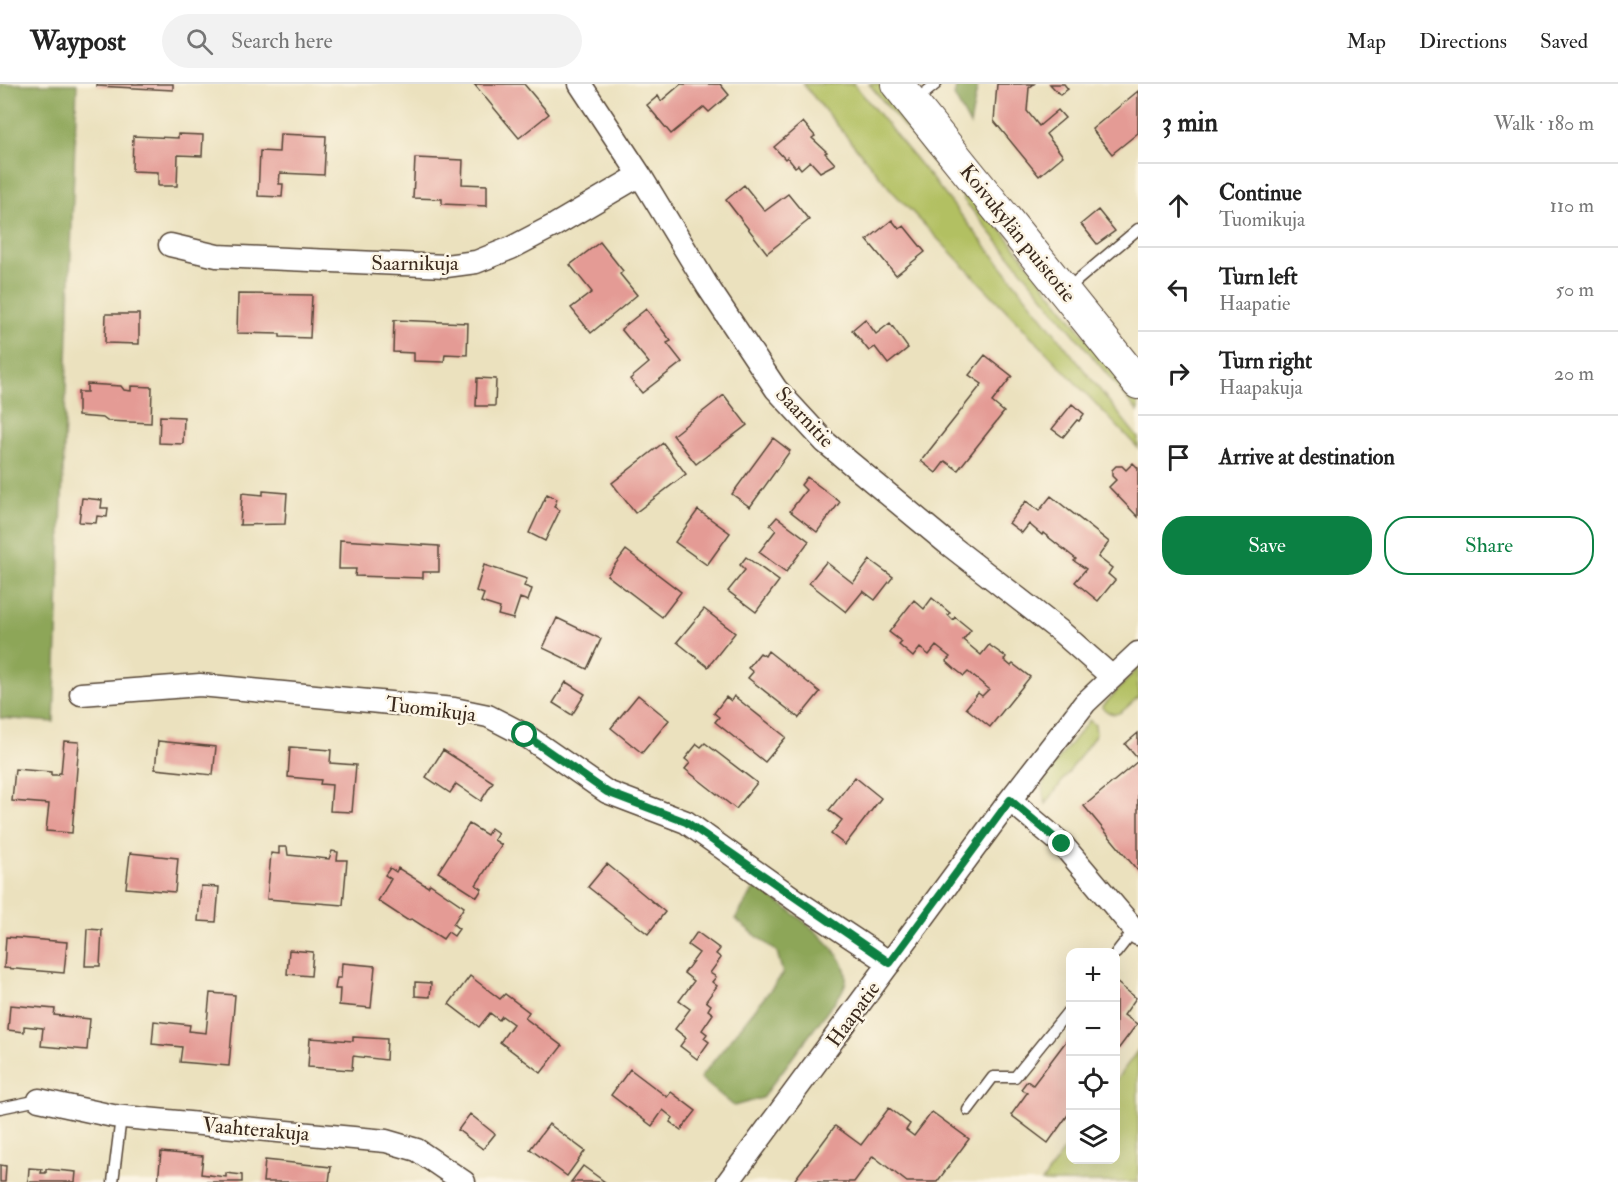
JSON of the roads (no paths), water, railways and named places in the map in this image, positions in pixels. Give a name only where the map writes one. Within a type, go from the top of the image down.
[{"type":"street","name":"Saarnitie","points":[[580,84],[640,175],[708,287],[776,389],[825,442],[946,543],[1060,631],[1112,677]]},
{"type":"street","name":"Koivukylän puistotie","points":[[915,90],[1064,291],[1138,383]]},
{"type":"street","name":"Saarnikuja","points":[[170,245],[217,256],[446,266],[476,262],[511,248],[555,225],[640,175]]},
{"type":"street","name":"Haapatie","points":[[728,1182],[1010,800],[1085,703],[1138,653]]},
{"type":"street","name":"Tuomikuja","points":[[81,694],[200,685],[454,709],[488,716],[525,735],[607,792],[686,822],[890,963]]},
{"type":"street","points":[[1010,800],[1062,844],[1136,932]]},
{"type":"street","name":"Vaahterakuja","points":[[39,1100],[122,1117],[386,1141],[417,1150],[464,1182]]},
{"type":"lane","points":[[1064,291],[1138,229]]},
{"type":"lane","points":[[1120,949],[1136,932]]},
{"type":"lane","points":[[968,1110],[993,1077],[1016,1077],[1066,1015]]},
{"type":"lane","points":[[0,1108],[39,1100]]},
{"type":"lane","points":[[112,1182],[122,1117]]}]
